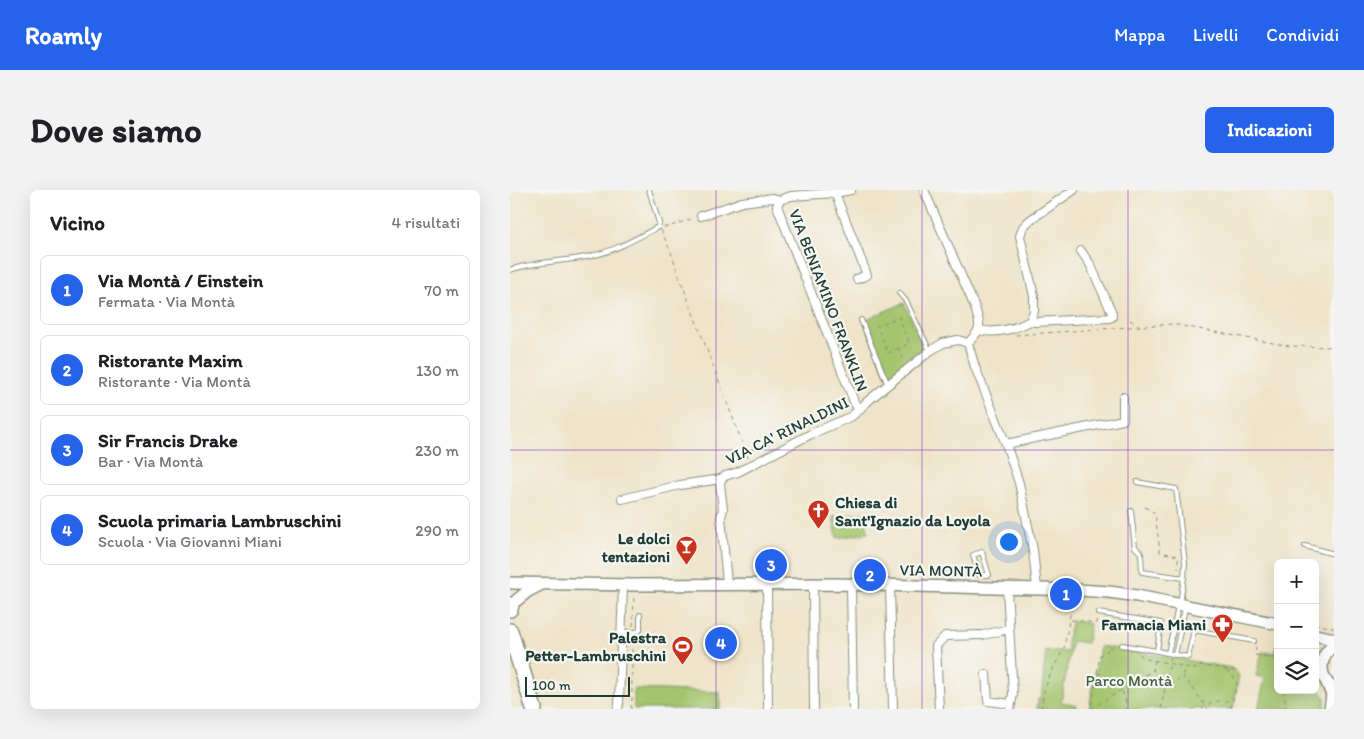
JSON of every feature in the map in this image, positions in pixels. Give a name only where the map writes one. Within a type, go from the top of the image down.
[{"type":"highway","points":[[510,631],[534,709]]},
{"type":"main road","name":"VIA MONTÀ","points":[[510,583],[890,586],[986,581],[1007,588],[1109,592],[1137,596],[1274,623]]},
{"type":"main road","name":"VIA MONTÀ","points":[[510,583],[514,585],[518,592],[512,605]]},
{"type":"main road","name":"VIA MONTÀ","points":[[512,605],[528,591],[541,584]]},
{"type":"main road","points":[[1319,636],[1334,639]]},
{"type":"main road","points":[[1322,661],[1328,650],[1334,645]]},
{"type":"main road","points":[[1319,654],[1322,661],[1323,675],[1330,685],[1332,695],[1330,709]]},
{"type":"street","points":[[701,216],[742,202],[773,198],[780,200],[791,196],[835,194],[851,190]]},
{"type":"street","points":[[924,190],[974,305],[979,330],[968,343],[975,368],[1006,444],[1019,484],[1033,550],[1037,589]]},
{"type":"street","points":[[979,330],[1008,329],[1022,326],[1030,321],[1034,311],[1034,296],[1020,236],[1022,227],[1074,190]]},
{"type":"street","points":[[835,194],[867,275],[857,279]]},
{"type":"street","name":"VIA BENIAMINO FRANKLIN","points":[[780,200],[777,206],[855,404],[860,410]]},
{"type":"street","points":[[1030,321],[1112,317],[1112,313],[1090,264],[1081,251]]},
{"type":"street","name":"VIA CA' RINALDINI","points":[[622,499],[680,485],[721,479],[738,472],[809,435],[852,416],[868,400],[930,351],[944,343],[953,340],[968,343]]},
{"type":"street","points":[[1006,444],[1123,420],[1123,397]]},
{"type":"street","name":"VIA CA' RINALDINI","points":[[721,479],[723,509],[721,517],[727,584]]},
{"type":"street","points":[[767,584],[768,709]]},
{"type":"street","points":[[813,584],[814,709]]},
{"type":"street","points":[[618,709],[623,585]]},
{"type":"street","points":[[851,585],[853,709]]},
{"type":"street","points":[[890,586],[893,709]]},
{"type":"street","points":[[986,674],[988,701],[1011,707],[1013,694],[1007,588]]},
{"type":"street","points":[[939,709],[936,646],[940,640],[944,636],[983,635],[1008,629]]},
{"type":"lane","points":[[510,270],[529,264],[590,256],[619,246],[658,227],[659,223],[649,190]]},
{"type":"lane","points":[[899,292],[906,301],[930,351]]},
{"type":"lane","points":[[861,320],[888,385]]},
{"type":"lane","points":[[1136,482],[1176,489],[1185,563],[1181,578],[1181,605],[1175,655]]},
{"type":"lane","points":[[1131,511],[1135,547],[1140,553],[1142,572],[1181,578]]},
{"type":"lane","points":[[1305,546],[1334,554]]},
{"type":"lane","points":[[982,552],[990,575],[986,581],[980,575],[973,555],[982,552]]},
{"type":"lane","points":[[1168,653],[1181,605]]},
{"type":"lane","points":[[1098,613],[1161,623],[1156,651]]},
{"type":"lane","points":[[621,632],[637,632],[640,630],[640,615]]},
{"type":"lane","points":[[1122,647],[1188,657],[1194,630],[1254,641]]},
{"type":"path","points":[[668,227],[701,216]]},
{"type":"path","points":[[662,232],[750,465]]},
{"type":"path","points":[[899,317],[910,344],[899,348],[888,353],[877,326],[899,317]]},
{"type":"path","points":[[1130,320],[1142,326]]},
{"type":"path","points":[[1013,335],[1172,324],[1289,346],[1334,347]]},
{"type":"path","points":[[899,348],[904,361]]},
{"type":"path","points":[[1145,507],[1155,513],[1160,552],[1178,556],[1181,578]]},
{"type":"path","points":[[633,629],[634,595]]},
{"type":"path","points":[[1041,709],[1044,691],[1050,675],[1064,648],[1075,597]]},
{"type":"path","points":[[1070,619],[1096,623],[1098,613]]},
{"type":"path","points":[[1319,625],[1334,628]]},
{"type":"path","points":[[631,709],[632,635]]},
{"type":"path","points":[[1254,641],[1258,642],[1255,655],[1274,658]]},
{"type":"path","points":[[1109,646],[1113,648]]},
{"type":"path","points":[[1091,709],[1100,655],[1113,648],[1122,647]]},
{"type":"path","points":[[1141,654],[1143,658],[1170,662],[1196,669],[1200,666],[1234,672]]},
{"type":"path","points":[[1155,660],[1154,670],[1160,680],[1166,682],[1176,681],[1182,676],[1186,667]]},
{"type":"path","points":[[1161,709],[1170,662]]},
{"type":"path","points":[[1091,709],[1154,670]]},
{"type":"path","points":[[1226,670],[1237,681],[1231,709]]},
{"type":"path","points":[[1097,673],[1107,676],[1122,690],[1125,696],[1126,709]]},
{"type":"path","points":[[1182,676],[1208,709]]},
{"type":"path","points":[[1284,694],[1286,709]]},
{"type":"path","points":[[1202,709],[1212,702],[1221,700],[1233,701]]},
{"type":"green space","points":[[904,303],[925,349],[908,363],[906,360],[902,363],[903,366],[887,378],[864,320]]},
{"type":"green space","points":[[865,513],[868,533],[837,538],[833,517]]},
{"type":"green space","points":[[1072,620],[1090,624],[1087,643],[1072,641],[1061,702],[1076,705],[1075,709],[1037,709],[1038,699],[1041,699],[1046,650],[1068,652],[1067,640]]},
{"type":"green space","name":"Parco Montà","points":[[1100,646],[1232,668],[1239,675],[1233,709],[1089,709]]},
{"type":"green space","points":[[1262,652],[1274,653],[1274,694],[1319,694],[1319,688],[1325,698],[1325,709],[1258,709],[1265,678],[1256,676]]},
{"type":"green space","points":[[634,689],[720,692],[720,709],[634,709]]},
{"type":"place","name":"Chiesa di Sant'Ignazio da Loyola","points":[[819,530]]},
{"type":"place","name":"Sir Francis Drake","points":[[771,565]]},
{"type":"place","name":"Le dolci tentazioni","points":[[686,566]]},
{"type":"place","name":"Ristorante Maxim","points":[[870,575]]},
{"type":"place","name":"Via Montà / Einstein","points":[[1066,594]]},
{"type":"place","name":"Scuola primaria Lambruschini","points":[[721,643]]},
{"type":"place","name":"Farmacia Miani","points":[[1222,643]]},
{"type":"place","name":"Palestra Petter-Lambruschini","points":[[682,665]]}]
